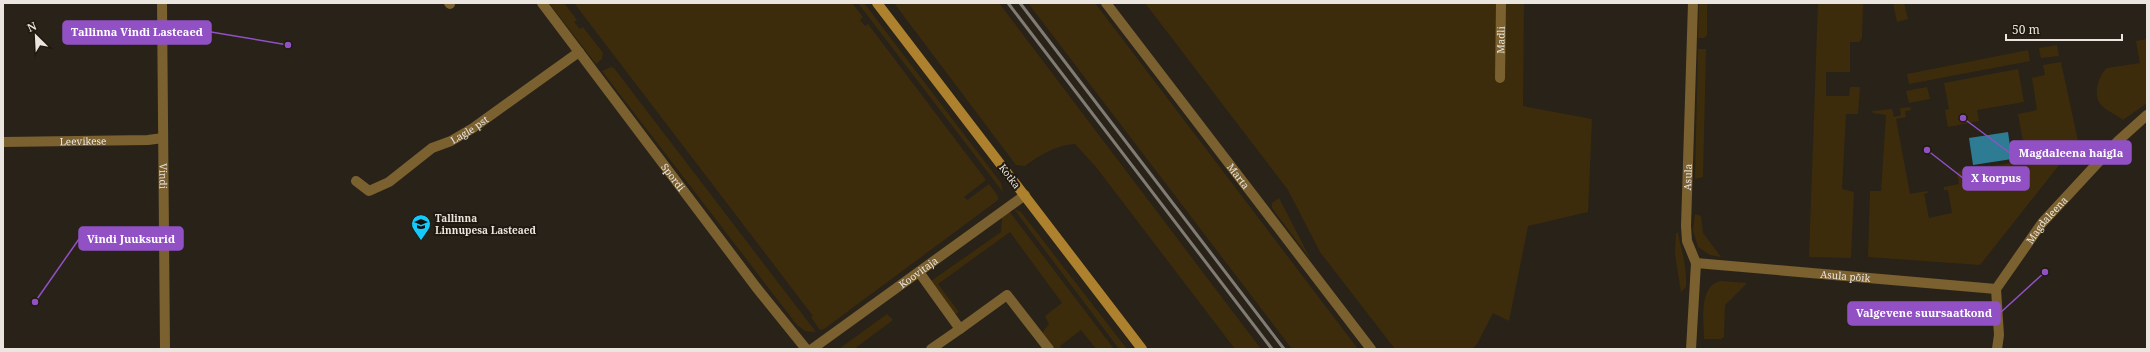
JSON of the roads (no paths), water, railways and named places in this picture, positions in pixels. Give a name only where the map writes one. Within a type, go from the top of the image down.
[{"type":"street","name":"Vindi","points":[[162,3],[166,349]]},
{"type":"street","name":"Spordi","points":[[542,3],[756,287],[806,349]]},
{"type":"street","name":"Kotka","points":[[877,3],[1142,349]]},
{"type":"street","name":"Marta","points":[[1106,3],[1371,349]]},
{"type":"street","name":"Madli","points":[[1500,78],[1501,3]]},
{"type":"street","name":"Asula","points":[[1691,349],[1696,263],[1687,241],[1686,226],[1693,3]]},
{"type":"street","name":"Lagle pst","points":[[356,181],[369,191],[389,182],[432,148],[451,141],[473,128],[579,52]]},
{"type":"street","name":"Magdaleena","points":[[1996,289],[2042,223],[2118,141],[2147,115]]},
{"type":"street","name":"Leevikese","points":[[3,142],[163,138]]},
{"type":"street","name":"Koovitaja","points":[[812,349],[1024,195]]},
{"type":"street","name":"Asula põik","points":[[1696,263],[1996,289]]},
{"type":"street","points":[[919,272],[960,329]]},
{"type":"street","points":[[1996,289],[1999,335],[1997,349]]},
{"type":"street","points":[[931,349],[1007,296],[1049,349]]},
{"type":"water","points":[[2008,132],[2012,159],[1973,165],[1969,138]]},
{"type":"railway","points":[[1008,3],[1272,349]]},
{"type":"railway","points":[[1020,3],[1284,349]]},
{"type":"place","name":"Tallinna Vindi Lasteaed","points":[[288,45]]},
{"type":"place","name":"Magdaleena haigla","points":[[1963,118]]},
{"type":"place","name":"X korpus","points":[[1927,150]]},
{"type":"place","name":"Tallinna Linnupesa Lasteaed","points":[[421,241]]},
{"type":"place","name":"Valgevene suursaatkond","points":[[2045,272]]},
{"type":"place","name":"Vindi Juuksurid","points":[[35,302]]}]
